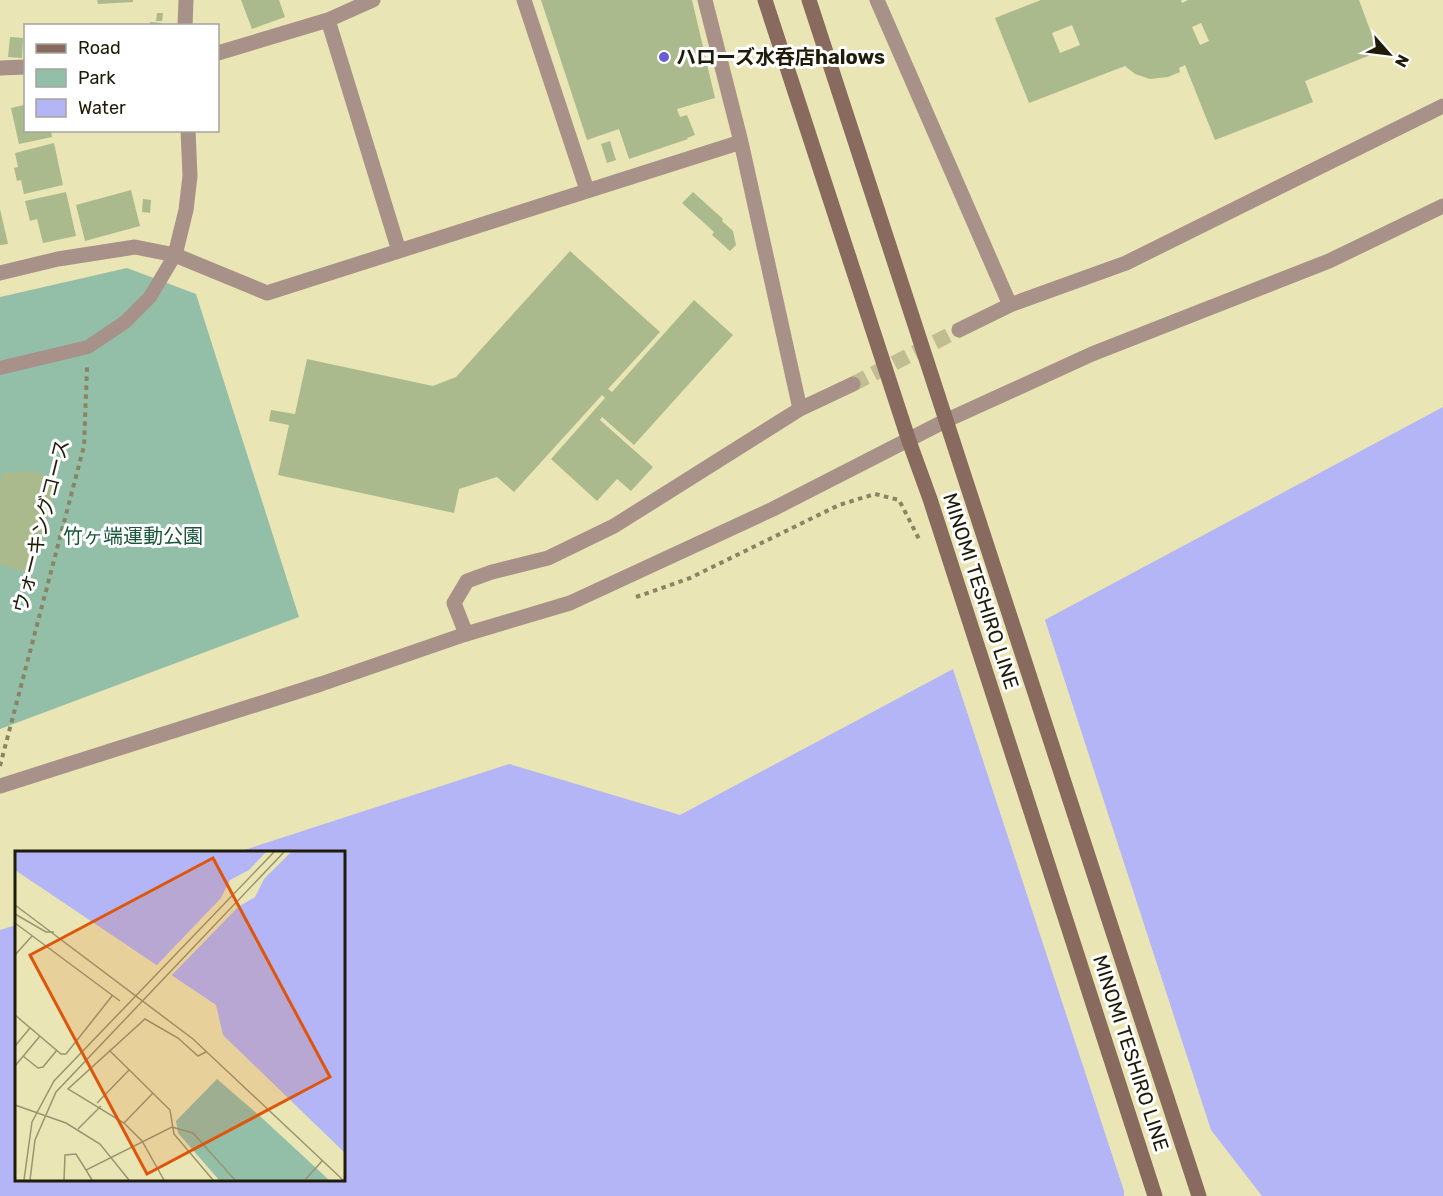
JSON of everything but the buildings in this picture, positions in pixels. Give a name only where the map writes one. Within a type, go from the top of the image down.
[{"type":"main road","name":"MINOMI TESHIRO LINE","points":[[765,0],[930,499],[1155,1196]]},
{"type":"main road","name":"MINOMI TESHIRO LINE","points":[[809,0],[1198,1196]]},
{"type":"street","points":[[185,24],[186,0]]},
{"type":"street","points":[[219,53],[328,20],[373,0]]},
{"type":"street","points":[[524,0],[587,190]]},
{"type":"street","points":[[705,0],[741,142],[800,409]]},
{"type":"street","points":[[877,0],[1010,305]]},
{"type":"street","points":[[328,20],[399,251]]},
{"type":"street","points":[[0,68],[24,67]]},
{"type":"street","points":[[959,330],[1010,305],[1126,263],[1443,106]]},
{"type":"street","points":[[175,255],[186,210],[190,176],[188,132]]},
{"type":"street","points":[[0,273],[58,259],[135,247],[175,255],[267,293],[741,142]]},
{"type":"street","points":[[0,786],[321,684],[466,634],[570,603],[773,509],[945,421],[1092,354],[1329,261],[1443,206]]},
{"type":"street","points":[[466,634],[454,603],[467,581],[492,572],[548,558],[615,526],[800,409],[853,384]]},
{"type":"lane","points":[[0,368],[88,347],[125,322],[150,297],[175,255]]},
{"type":"path","name":"ウォーキングコース","points":[[0,767],[84,446],[88,347]]},
{"type":"green space","name":"竹ヶ端運動公園","points":[[127,268],[196,294],[299,617],[0,729],[0,297]]},
{"type":"water","points":[[1443,407],[1443,1196],[0,1196],[0,930],[15,925],[15,1181],[345,1181],[345,851],[241,851],[509,764],[680,815]]},
{"type":"pier","points":[[1044,617],[1211,1130],[1262,1196],[1124,1196],[952,666]]},
{"type":"tunnel","points":[[853,384],[959,330]]},
{"type":"place","name":"ハローズ水呑店halows","points":[[664,57]]}]
